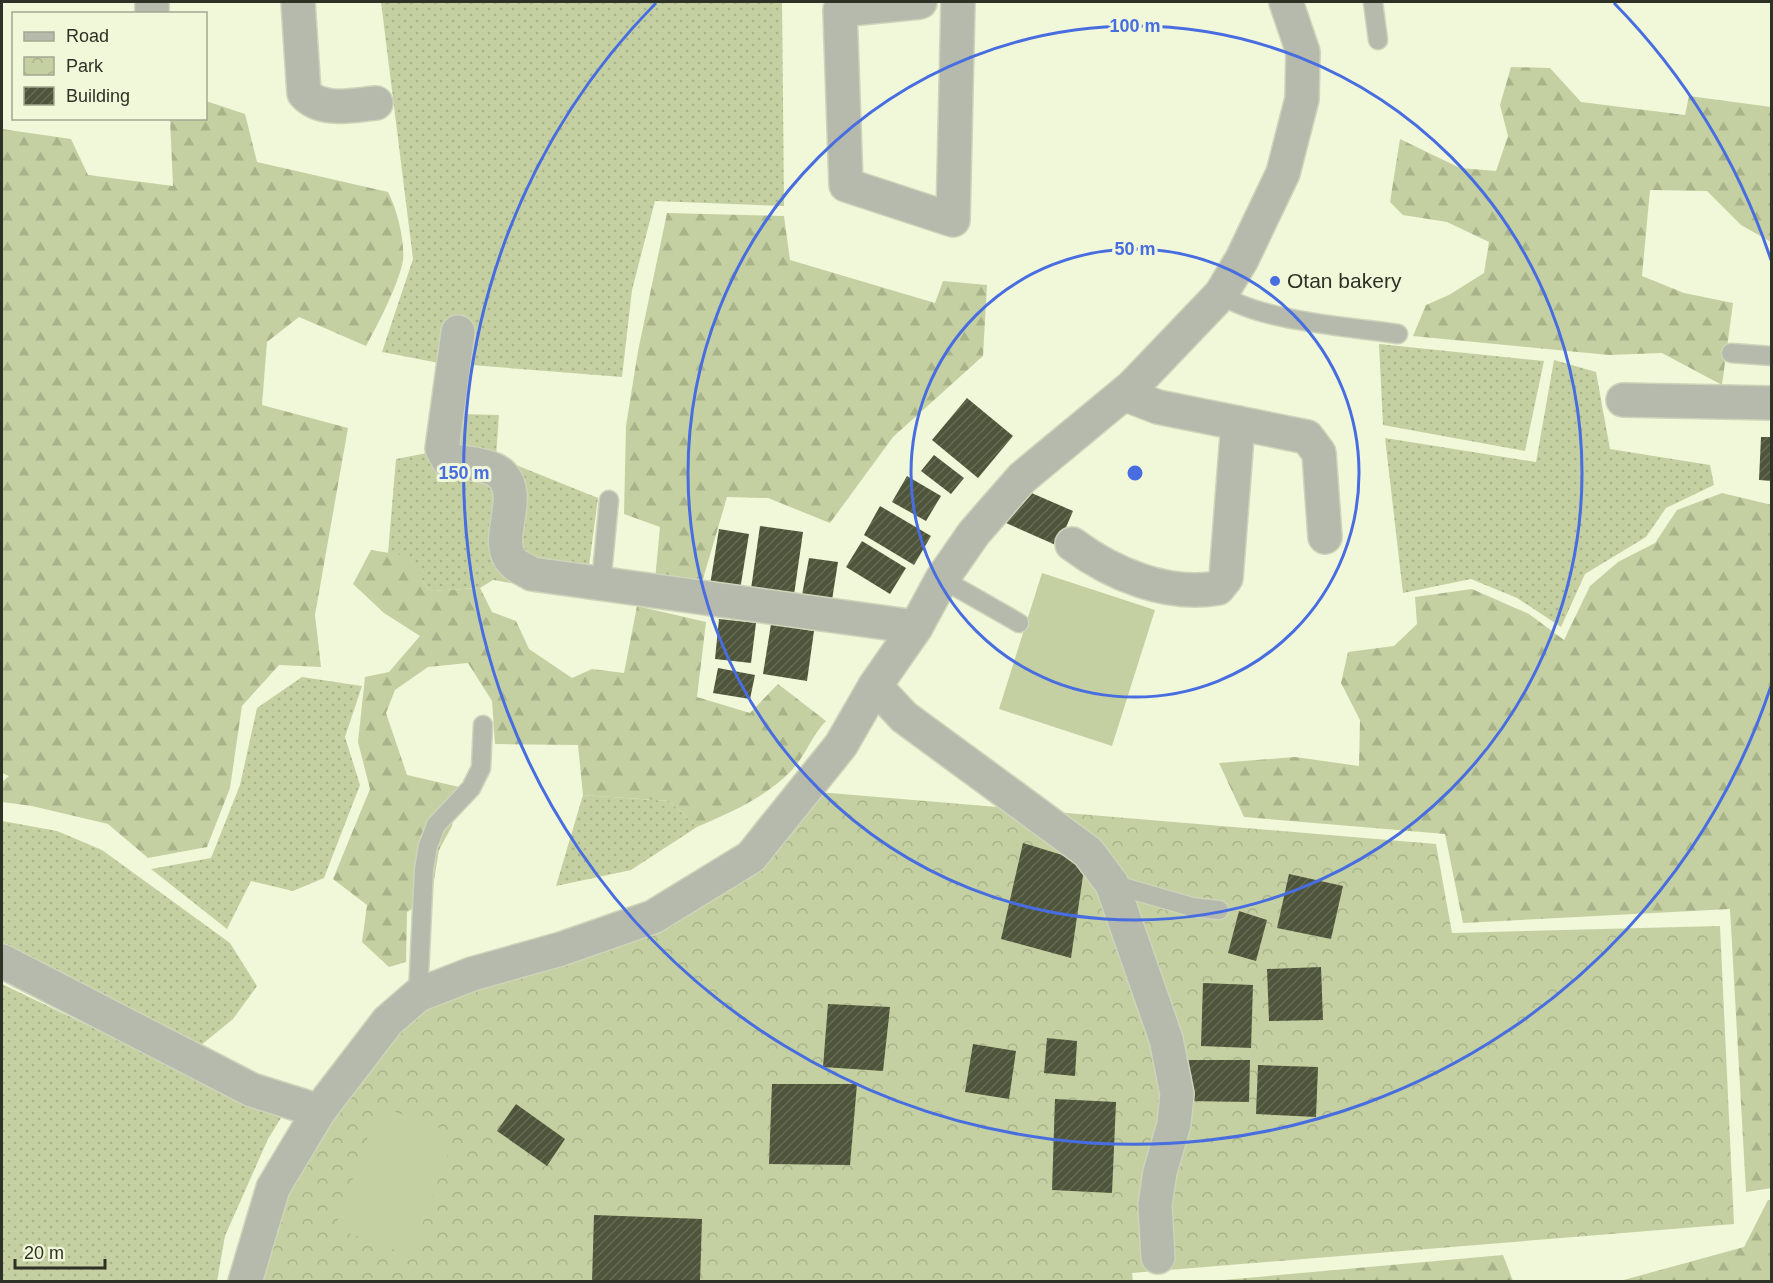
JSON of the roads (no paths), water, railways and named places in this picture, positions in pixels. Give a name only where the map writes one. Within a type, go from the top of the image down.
[{"type":"street","points":[[298,2],[304,93],[317,103],[331,106],[376,103]]},
{"type":"street","points":[[920,2],[840,10],[846,184],[953,220],[958,2]]},
{"type":"street","points":[[245,1281],[273,1188],[319,1111],[388,1021],[418,995],[472,974],[561,949],[652,917],[751,857],[841,745],[875,686],[916,627],[942,579],[974,533],[1022,478],[1133,386],[1221,294],[1242,259],[1283,173],[1302,99],[1303,52],[1286,2]]},
{"type":"street","points":[[458,332],[442,448],[445,457],[502,474],[511,489],[506,550],[514,564],[532,574],[916,627]]},
{"type":"street","points":[[1133,386],[1132,397],[1158,407],[1307,437],[1319,453],[1325,537]]},
{"type":"street","points":[[1623,400],[1772,403]]},
{"type":"street","points":[[1072,544],[1094,560],[1159,586],[1202,591],[1218,588],[1226,578],[1238,423]]},
{"type":"street","points":[[875,686],[904,717],[1088,852],[1112,884],[1166,1039],[1177,1094],[1174,1124],[1160,1172],[1155,1205],[1158,1257]]},
{"type":"street","points":[[2,961],[252,1090],[319,1111]]},
{"type":"lane","points":[[1373,2],[1378,40]]},
{"type":"lane","points":[[1221,294],[1232,303],[1279,315],[1398,334]]},
{"type":"lane","points":[[1731,353],[1772,356]]},
{"type":"lane","points":[[602,584],[609,500]]},
{"type":"lane","points":[[942,579],[1019,623]]},
{"type":"lane","points":[[418,995],[424,869],[428,846],[436,825],[471,788],[481,768],[483,725]]},
{"type":"lane","points":[[1112,884],[1192,907],[1219,910]]},
{"type":"place","name":"Otan bakery","points":[[1275,281]]}]
